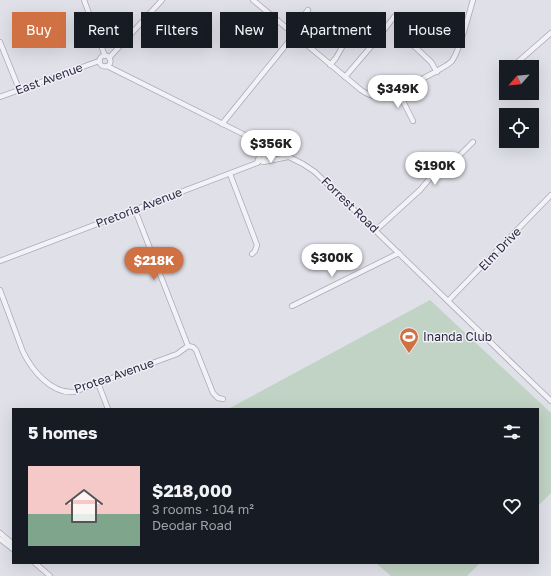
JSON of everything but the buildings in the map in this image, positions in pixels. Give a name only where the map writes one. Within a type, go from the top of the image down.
[{"type":"street","points":[[84,0],[107,57],[110,62],[107,66],[101,65],[99,61],[101,57],[107,57],[162,0]]},
{"type":"street","points":[[253,0],[286,27]]},
{"type":"street","points":[[310,48],[367,94],[386,96],[447,66],[454,58],[472,0]]},
{"type":"street","points":[[345,77],[394,17]]},
{"type":"street","points":[[520,60],[550,35]]},
{"type":"street","points":[[0,42],[19,90]]},
{"type":"street","points":[[222,124],[286,42]]},
{"type":"street","points":[[330,65],[342,48]]},
{"type":"street","points":[[416,48],[431,62],[437,72]]},
{"type":"street","name":"East Avenue","points":[[0,97],[99,61]]},
{"type":"street","name":"Forrest Road","points":[[107,66],[258,141],[315,172],[551,401]]},
{"type":"street","points":[[398,91],[413,121]]},
{"type":"street","points":[[258,141],[260,154],[257,163],[288,157]]},
{"type":"street","points":[[376,230],[420,190],[437,170],[460,156],[473,142]]},
{"type":"street","name":"Pretoria Avenue","points":[[0,261],[230,174],[257,163],[275,150]]},
{"type":"street","points":[[230,174],[257,244],[255,251],[252,254]]},
{"type":"street","name":"Elm Drive","points":[[448,301],[551,196]]},
{"type":"street","points":[[135,210],[188,346],[193,347],[196,350],[213,393],[218,398],[223,399]]},
{"type":"street","points":[[292,306],[400,253]]},
{"type":"street","name":"Protea Avenue","points":[[0,290],[23,352],[37,373],[57,389],[67,392],[74,392],[177,354],[188,346]]},
{"type":"street","points":[[98,383],[108,408]]},
{"type":"street","points":[[0,533],[12,548]]},
{"type":"street","points":[[0,539],[12,544]]},
{"type":"street","points":[[36,564],[50,576]]},
{"type":"green space","name":"Inanda Club","points":[[430,300],[551,413],[551,493],[539,505],[539,408],[230,408]]},
{"type":"green space","points":[[377,564],[479,564],[467,576],[391,576]]},
{"type":"place","name":"Inanda Club","points":[[409,354]]}]
